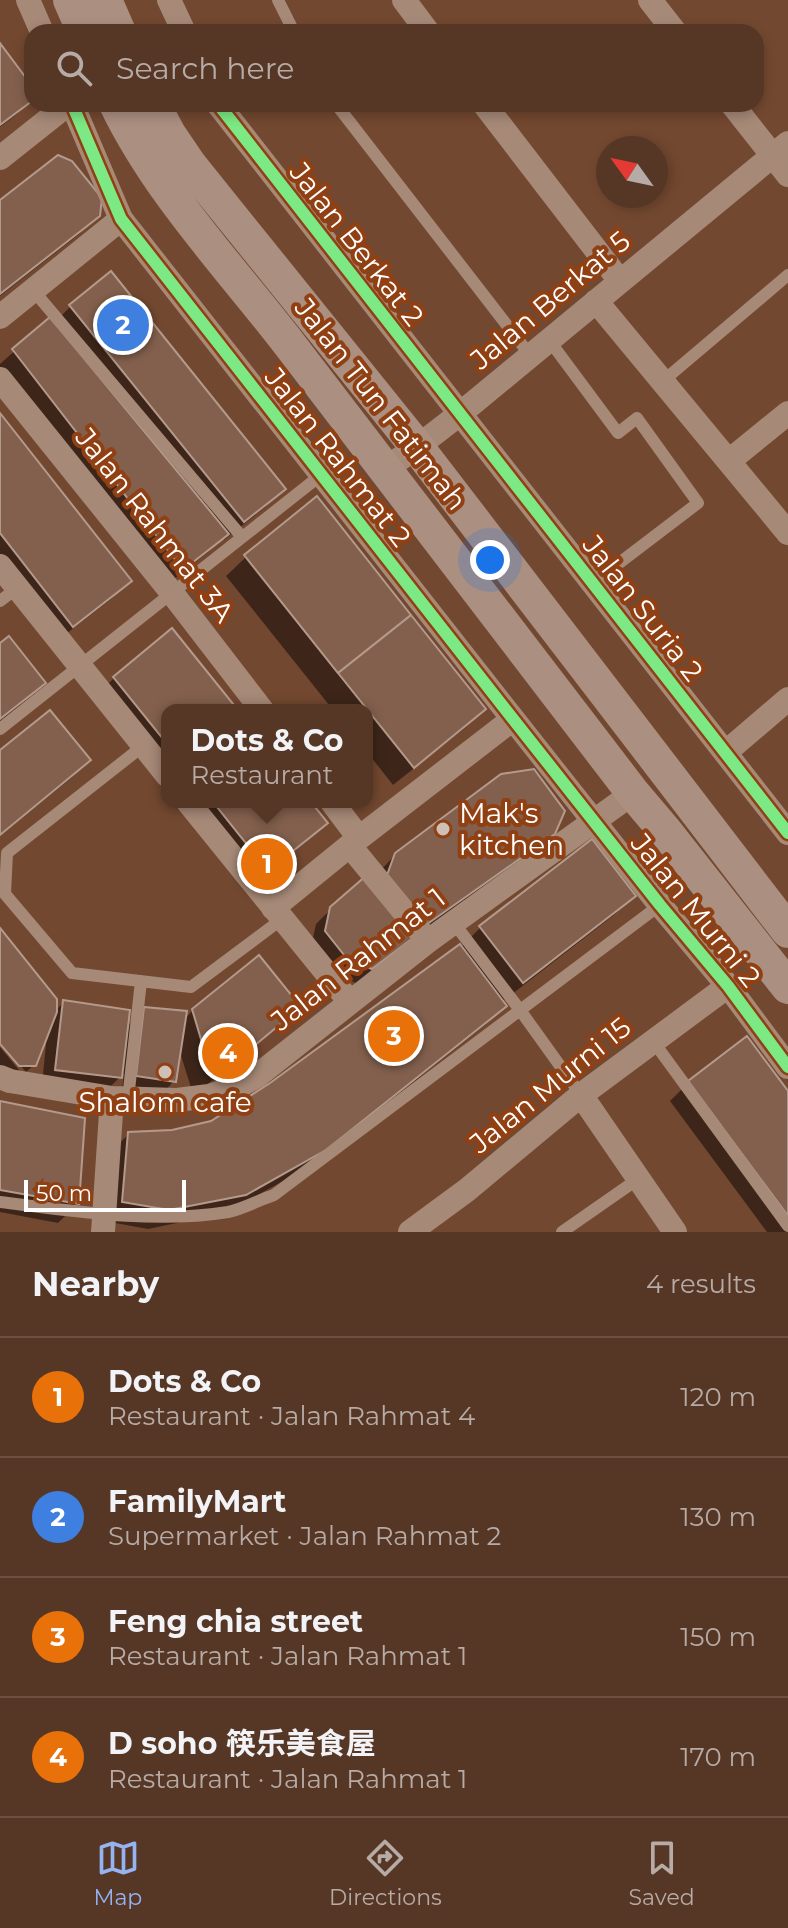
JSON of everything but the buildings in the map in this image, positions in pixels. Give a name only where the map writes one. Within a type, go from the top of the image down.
[{"type":"main road","points":[[70,0],[80,24]]},
{"type":"main road","points":[[105,0],[116,24]]},
{"type":"main road","name":"Jalan Tun Fatimah","points":[[120,112],[141,150],[179,204],[633,793],[788,987]]},
{"type":"main road","name":"Jalan Tun Fatimah","points":[[157,112],[190,165],[417,447],[788,931]]},
{"type":"main road","points":[[558,632],[571,666],[639,759],[644,770],[643,782],[633,793]]},
{"type":"street","points":[[28,0],[38,24]]},
{"type":"street","points":[[169,0],[180,24]]},
{"type":"street","points":[[404,0],[422,24]]},
{"type":"street","points":[[650,0],[669,24]]},
{"type":"street","points":[[0,158],[60,112]]},
{"type":"street","name":"Jalan Rahmat 2","points":[[74,112],[121,219],[595,822]]},
{"type":"street","name":"Jalan Berkat 2","points":[[227,112],[461,413]]},
{"type":"street","points":[[490,112],[620,281]]},
{"type":"street","points":[[741,112],[780,149],[788,175]]},
{"type":"street","name":"Jalan Berkat 5","points":[[385,469],[461,413],[780,149]]},
{"type":"street","points":[[0,317],[121,219]]},
{"type":"street","points":[[596,301],[788,533]]},
{"type":"street","name":"Jalan Rahmat 3A","points":[[0,379],[257,704]]},
{"type":"street","name":"Jalan Suria 2","points":[[461,413],[788,833]]},
{"type":"street","points":[[729,461],[788,413]]},
{"type":"street","points":[[0,566],[9,594],[79,666],[161,768]]},
{"type":"street","points":[[726,752],[788,699]]},
{"type":"street","points":[[277,913],[355,842],[513,719]]},
{"type":"street","name":"Jalan Rahmat 1","points":[[0,1077],[120,1099],[192,1100],[241,1085],[257,1076],[428,941],[633,793]]},
{"type":"street","points":[[193,808],[350,1002]]},
{"type":"street","points":[[335,808],[355,842],[428,941]]},
{"type":"street","name":"Jalan Murni 2","points":[[595,822],[728,986],[788,1067]]},
{"type":"street","name":"Jalan Murni 15","points":[[410,1232],[467,1190],[581,1095],[728,986]]},
{"type":"street","points":[[581,1095],[675,1232]]},
{"type":"street","points":[[103,1223],[120,1099]]},
{"type":"lane","points":[[278,0],[290,24]]},
{"type":"lane","points":[[343,112],[540,348],[618,433],[637,418],[698,503],[593,583]]},
{"type":"lane","points":[[663,381],[788,275]]},
{"type":"lane","points":[[33,290],[242,537]]},
{"type":"lane","points":[[0,729],[321,475]]},
{"type":"lane","points":[[143,746],[7,853],[5,894],[72,973],[191,987],[277,913]]},
{"type":"lane","points":[[0,1202],[103,1223],[231,1211],[274,1195],[660,905]]},
{"type":"lane","points":[[454,923],[581,1095]]},
{"type":"lane","points":[[120,1099],[141,981]]},
{"type":"lane","points":[[653,1041],[788,1226]]},
{"type":"lane","points":[[562,1232],[638,1179]]},
{"type":"cycle path","points":[[75,112],[121,219],[660,905],[728,986],[788,1067]]},
{"type":"cycle path","points":[[224,112],[788,833]]},
{"type":"place","name":"FamilyMart","points":[[123,325]]},
{"type":"place","name":"Mak's kitchen","points":[[443,829]]},
{"type":"place","name":"Dots & Co","points":[[267,864]]},
{"type":"place","name":"Feng chia street","points":[[394,1036]]},
{"type":"place","name":"D soho 筷乐美食屋","points":[[228,1053]]},
{"type":"place","name":"Shalom cafe","points":[[165,1072]]}]
